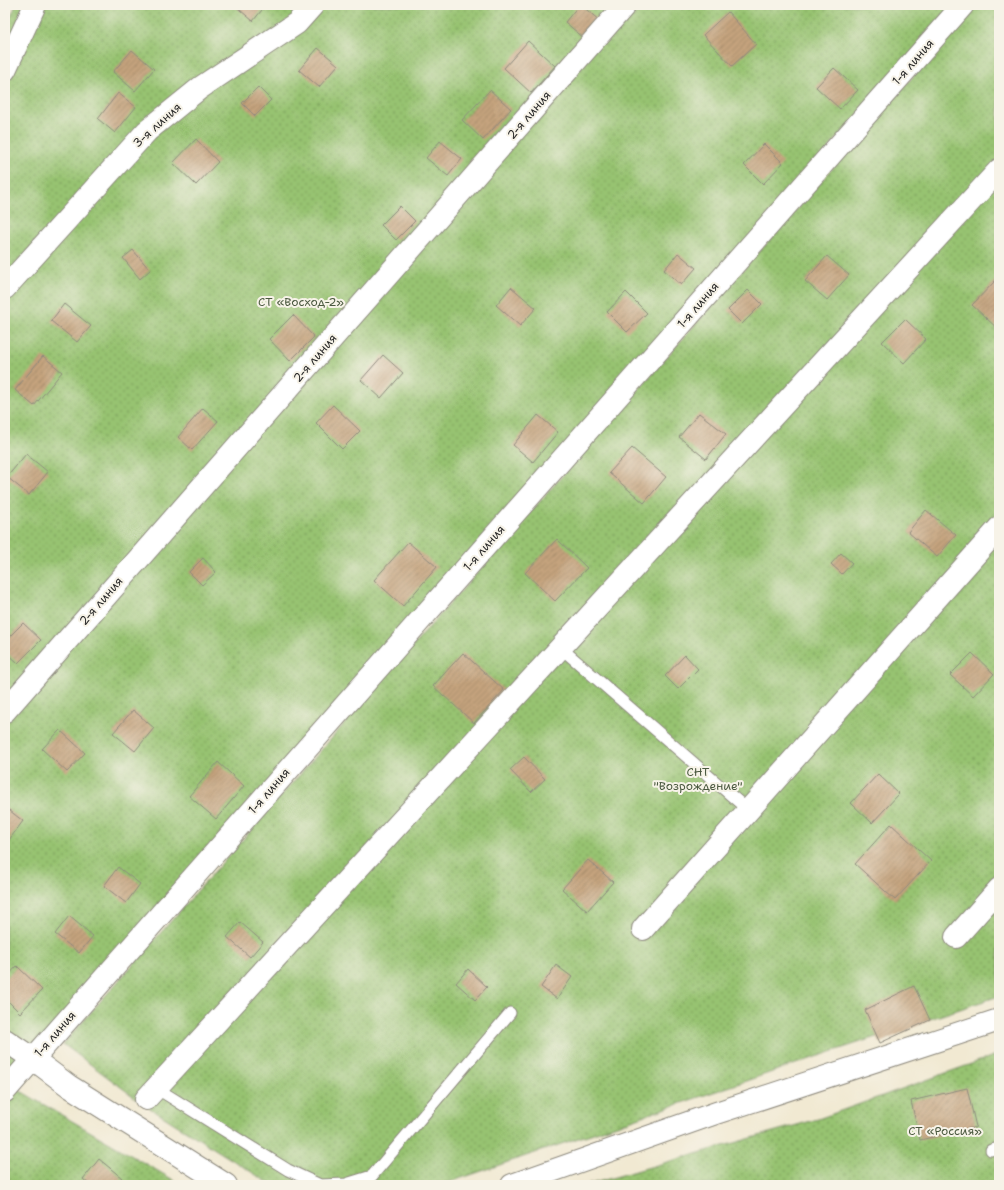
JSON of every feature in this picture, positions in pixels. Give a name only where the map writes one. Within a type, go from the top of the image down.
[{"type":"street","points":[[5,70],[35,5]]},
{"type":"street","name":"3-я линия","points":[[5,288],[147,131],[200,88],[297,23],[313,5]]},
{"type":"street","name":"2-я линия","points":[[5,711],[625,5]]},
{"type":"street","name":"1-я линия","points":[[5,1091],[963,5]]},
{"type":"street","points":[[151,1094],[999,170]]},
{"type":"street","points":[[643,929],[999,528]]},
{"type":"street","points":[[956,937],[999,889]]},
{"type":"street","points":[[512,1185],[716,1113],[999,1020]]},
{"type":"street","points":[[5,1040],[69,1086],[226,1185]]},
{"type":"lane","points":[[561,648],[748,810]]},
{"type":"lane","points":[[151,1094],[288,1170],[320,1185],[346,1184],[372,1176],[510,1013]]},
{"type":"green space","name":"СТ «Восход-2»","points":[[16,5],[954,5],[5,1090],[5,29]]},
{"type":"green space","name":"СНТ \"Возрождение\"","points":[[976,5],[999,5],[999,996],[441,1185],[272,1185],[145,1105],[63,1044]]},
{"type":"green space","name":"СТ «Россия»","points":[[999,1054],[999,1185],[587,1185],[818,1119]]},
{"type":"green space","points":[[17,1089],[182,1185],[5,1185],[5,1104]]},
{"type":"building","points":[[234,5],[266,5],[253,21]]},
{"type":"building","points":[[579,5],[581,5],[600,21],[585,39],[565,22]]},
{"type":"building","points":[[728,12],[756,44],[732,66],[703,35]]},
{"type":"building","points":[[528,41],[555,66],[531,93],[504,68]]},
{"type":"building","points":[[318,48],[338,65],[319,87],[299,70]]},
{"type":"building","points":[[132,50],[154,69],[135,91],[113,72]]},
{"type":"building","points":[[834,68],[858,90],[840,109],[816,87]]},
{"type":"building","points":[[258,87],[271,100],[255,116],[242,103]]},
{"type":"building","points":[[490,90],[511,109],[483,140],[462,120]]},
{"type":"building","points":[[118,93],[136,107],[115,133],[98,119]]},
{"type":"building","points":[[196,139],[218,162],[196,185],[173,163]]},
{"type":"building","points":[[440,141],[462,159],[448,176],[426,158]]},
{"type":"building","points":[[764,144],[783,163],[763,184],[744,165]]},
{"type":"building","points":[[400,206],[415,221],[396,240],[381,225]]},
{"type":"building","points":[[133,250],[150,270],[140,279],[123,258]]},
{"type":"building","points":[[678,253],[696,268],[681,285],[664,270]]},
{"type":"building","points":[[827,256],[849,275],[827,300],[805,281]]},
{"type":"building","points":[[996,280],[999,283],[999,330],[972,305]]},
{"type":"building","points":[[511,287],[536,308],[520,326],[496,305]]},
{"type":"building","points":[[748,290],[762,304],[742,324],[728,310]]},
{"type":"building","points":[[626,292],[647,313],[627,332],[607,312]]},
{"type":"building","points":[[64,304],[91,326],[77,342],[51,321]]},
{"type":"building","points":[[293,315],[314,337],[290,361],[269,339]]},
{"type":"building","points":[[905,319],[926,339],[904,363],[882,342]]},
{"type":"building","points":[[383,355],[403,373],[381,398],[361,380]]},
{"type":"building","points":[[43,356],[62,372],[34,406],[15,390]]},
{"type":"building","points":[[333,405],[360,431],[342,449],[316,423]]},
{"type":"building","points":[[203,408],[218,421],[192,450],[178,437]]},
{"type":"building","points":[[699,413],[726,434],[706,459],[679,437]]},
{"type":"building","points":[[538,415],[558,432],[533,462],[513,445]]},
{"type":"building","points":[[632,448],[666,477],[644,503],[609,473]]},
{"type":"building","points":[[26,454],[48,472],[29,495],[7,477]]},
{"type":"building","points":[[926,510],[956,535],[937,557],[908,532]]},
{"type":"building","points":[[557,539],[587,568],[555,601],[525,573]]},
{"type":"building","points":[[408,542],[437,567],[403,606],[374,580]]},
{"type":"building","points":[[841,553],[852,563],[842,574],[831,564]]},
{"type":"building","points":[[203,558],[216,572],[202,585],[189,572]]},
{"type":"building","points":[[23,623],[41,640],[18,663],[5,651],[5,641]]},
{"type":"building","points":[[463,653],[504,690],[474,723],[433,686]]},
{"type":"building","points":[[972,653],[994,674],[973,696],[950,675]]},
{"type":"building","points":[[685,655],[698,669],[678,689],[665,676]]},
{"type":"building","points":[[133,710],[154,728],[135,751],[113,733]]},
{"type":"building","points":[[60,730],[85,753],[67,772],[42,749]]},
{"type":"building","points":[[524,757],[545,779],[531,792],[510,770]]},
{"type":"building","points":[[218,762],[244,786],[216,819],[189,796]]},
{"type":"building","points":[[878,774],[899,794],[872,823],[851,803]]},
{"type":"building","points":[[5,807],[23,821],[6,844],[5,843]]},
{"type":"building","points":[[891,824],[931,861],[895,900],[855,864]]},
{"type":"building","points":[[588,860],[613,882],[587,911],[562,889]]},
{"type":"building","points":[[118,867],[140,884],[126,903],[104,886]]},
{"type":"building","points":[[69,916],[93,936],[79,953],[55,934]]},
{"type":"building","points":[[240,922],[263,942],[250,957],[227,937]]},
{"type":"building","points":[[556,965],[572,977],[557,999],[541,987]]},
{"type":"building","points":[[17,966],[42,990],[20,1013],[5,998],[5,979]]},
{"type":"building","points":[[468,969],[487,987],[475,1000],[456,983]]},
{"type":"building","points":[[914,986],[930,1020],[880,1043],[865,1010]]},
{"type":"building","points":[[967,1088],[976,1127],[920,1140],[911,1101]]},
{"type":"building","points":[[99,1159],[122,1178],[116,1185],[90,1185],[83,1179]]}]
